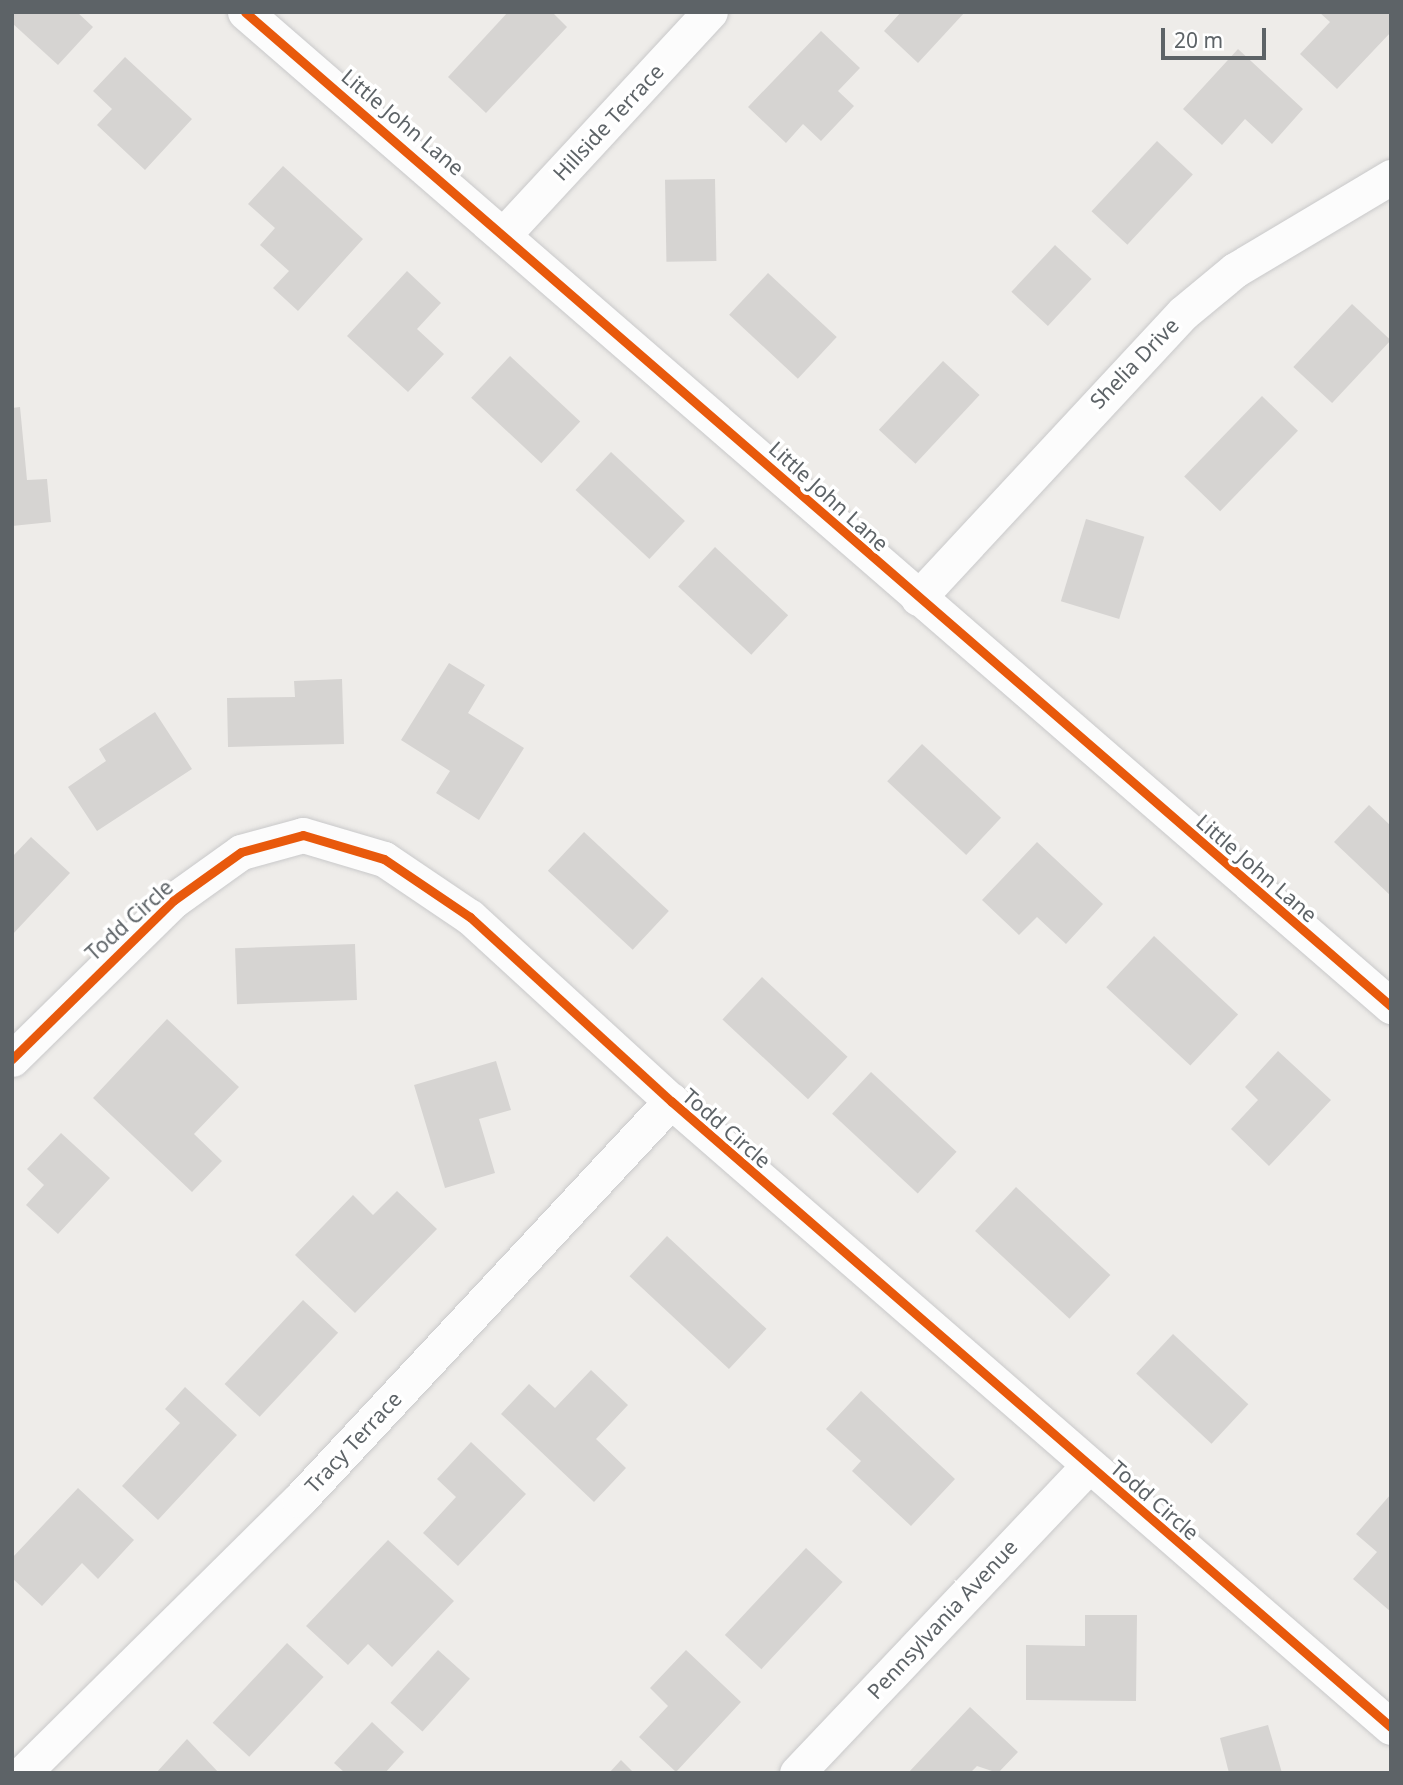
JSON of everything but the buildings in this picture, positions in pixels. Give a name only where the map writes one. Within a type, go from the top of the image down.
[{"type":"street","name":"Little John Lane","points":[[245,12],[506,232],[918,598],[1391,1006]]},
{"type":"street","name":"Hillside Terrace","points":[[506,232],[710,12]]},
{"type":"street","name":"Shelia Drive","points":[[918,598],[1183,313],[1236,270],[1391,177]]},
{"type":"street","name":"Todd Circle","points":[[12,1059],[174,900],[241,852],[303,835],[384,859],[470,917],[671,1101],[1391,1727]]},
{"type":"street","name":"Tracy Terrace","points":[[23,1773],[299,1500],[671,1101]]},
{"type":"street","name":"Pennsylvania Avenue","points":[[797,1773],[1088,1466]]},
{"type":"cycle path","points":[[245,12],[1391,1006]]},
{"type":"cycle path","points":[[12,1059],[174,900],[241,852],[303,835],[384,859],[470,917],[671,1101],[1391,1727]]}]
